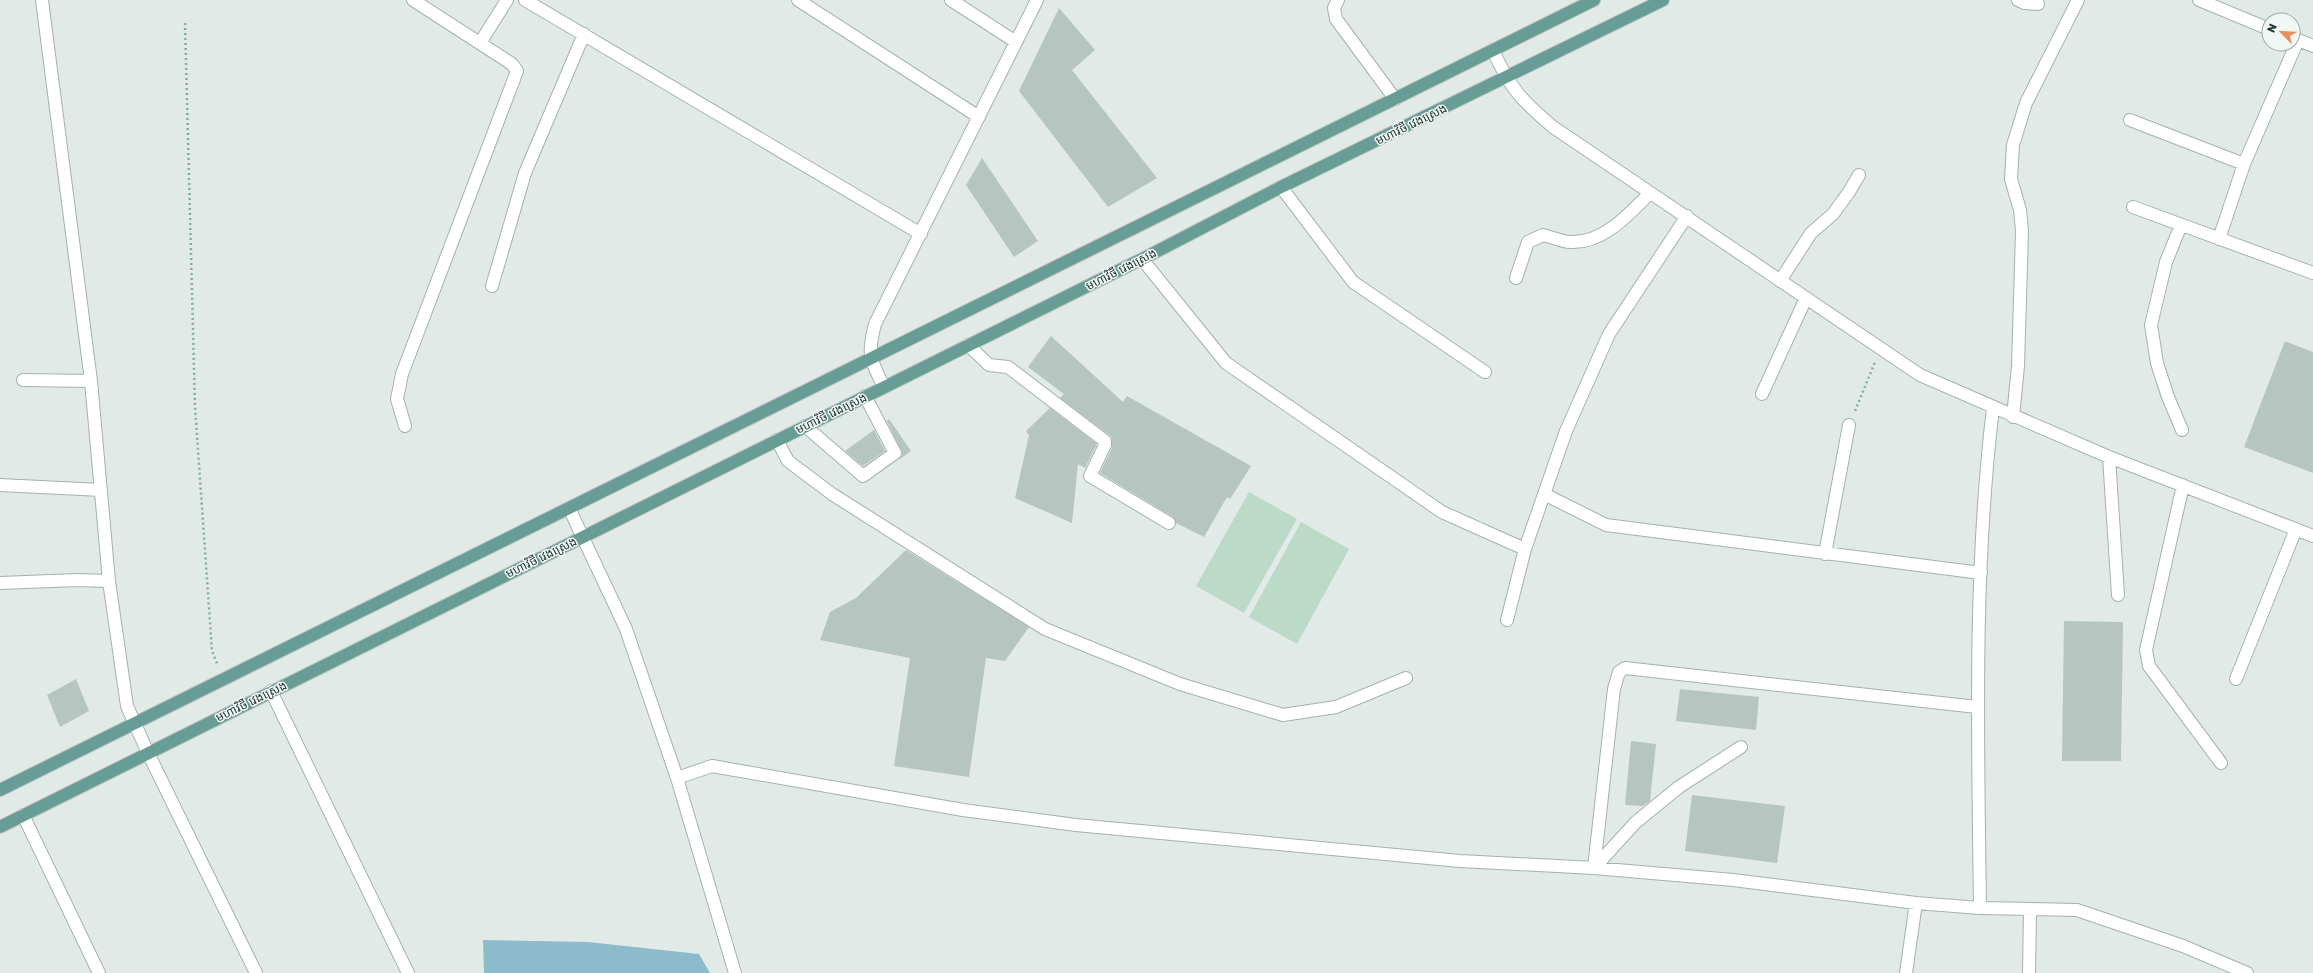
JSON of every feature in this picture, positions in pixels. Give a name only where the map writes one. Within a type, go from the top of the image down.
[{"type":"main road","name":"មហាវិថី វេងស្រេង","points":[[0,827],[148,752],[1142,259],[1281,187],[1663,0]]},
{"type":"main road","points":[[0,790],[1395,99],[1589,1]]},
{"type":"street","points":[[42,0],[91,381],[109,581],[127,706],[256,973]]},
{"type":"street","points":[[404,426],[397,399],[402,374],[517,71],[512,64],[413,0]]},
{"type":"street","points":[[480,43],[508,0]]},
{"type":"street","points":[[526,0],[921,234]]},
{"type":"street","points":[[798,0],[979,117]]},
{"type":"street","points":[[951,0],[1016,42]]},
{"type":"street","points":[[884,387],[870,359],[871,339],[875,324],[1037,0]]},
{"type":"street","points":[[1338,0],[1334,8],[1336,19],[1395,99]]},
{"type":"street","points":[[2018,0],[2024,3],[2038,4]]},
{"type":"street","points":[[2013,417],[2018,366],[2022,231],[2020,210],[2011,179],[2013,145],[2026,103],[2078,0]]},
{"type":"street","points":[[2199,0],[2261,26]]},
{"type":"street","points":[[492,286],[525,174],[584,34]]},
{"type":"street","points":[[2301,41],[2313,46]]},
{"type":"street","points":[[1493,50],[1506,78],[1524,104],[1553,126],[1650,193],[1687,216],[1780,281],[1920,375],[2013,417],[2109,457],[2313,536]]},
{"type":"street","points":[[2219,239],[2244,164],[2290,52]]},
{"type":"street","points":[[2130,120],[2244,164]]},
{"type":"street","points":[[1780,281],[1811,233],[1833,214],[1859,175]]},
{"type":"street","points":[[1281,187],[1353,282],[1485,372]]},
{"type":"street","points":[[1516,278],[1528,242],[1544,235],[1571,242],[1593,238],[1616,227],[1650,193]]},
{"type":"street","points":[[2133,207],[2313,273]]},
{"type":"street","points":[[1507,620],[1525,549],[1566,431],[1609,334],[1687,216]]},
{"type":"street","points":[[2181,225],[2166,262],[2150,325],[2157,363],[2168,397],[2182,430]]},
{"type":"street","points":[[1142,259],[1226,363],[1442,512],[1525,549]]},
{"type":"street","points":[[1762,394],[1806,298]]},
{"type":"street","points":[[968,345],[989,365],[1008,367],[1105,441],[1105,445],[1091,477],[1169,523]]},
{"type":"street","points":[[23,380],[91,381]]},
{"type":"street","points":[[805,426],[863,476],[895,453],[865,396]]},
{"type":"street","points":[[1980,908],[1977,707],[1986,463],[1993,408]]},
{"type":"street","points":[[1825,554],[1849,425]]},
{"type":"street","points":[[777,440],[788,461],[832,494],[1045,629],[1180,684],[1283,715],[1336,707],[1406,678]]},
{"type":"street","points":[[2109,457],[2118,595]]},
{"type":"street","points":[[0,485],[101,490]]},
{"type":"street","points":[[2183,485],[2146,650],[2149,666],[2221,763]]},
{"type":"street","points":[[1544,494],[1606,525],[1981,573]]},
{"type":"street","points":[[569,508],[626,629],[677,778],[735,973]]},
{"type":"street","points":[[2236,679],[2296,529]]},
{"type":"street","points":[[0,583],[77,580],[109,581]]},
{"type":"street","points":[[1594,868],[1614,690],[1619,672],[1625,668],[1977,707]]},
{"type":"street","points":[[271,692],[408,973]]},
{"type":"street","points":[[1594,868],[1636,822],[1679,787],[1741,747]]},
{"type":"street","points":[[677,778],[712,766],[963,810],[1076,825],[1460,861],[1594,868],[1733,880],[1916,903],[1980,908],[2077,910],[2183,946],[2247,973]]},
{"type":"street","points":[[23,815],[99,973]]},
{"type":"street","points":[[1906,973],[1916,903]]},
{"type":"street","points":[[2029,973],[2030,910]]},
{"type":"path","points":[[185,23],[194,407],[212,651],[224,679]]},
{"type":"path","points":[[1849,425],[1880,348]]},
{"type":"green space","points":[[1249,492],[1297,519],[1244,613],[1196,586]]},
{"type":"green space","points":[[1301,522],[1349,549],[1297,644],[1249,617]]},
{"type":"water","points":[[483,940],[588,942],[699,954],[710,973],[484,973]]},
{"type":"building","points":[[1059,8],[1095,50],[1072,70],[1157,178],[1108,207],[1019,91]]},
{"type":"building","points":[[982,158],[1038,241],[1014,257],[966,185]]},
{"type":"building","points":[[1051,336],[1123,402],[1127,396],[1251,466],[1230,499],[1227,497],[1204,537],[1176,523],[1173,517],[1100,473],[1112,448],[1112,437],[1060,398],[1064,394],[1028,367]]},
{"type":"building","points":[[2285,341],[2313,352],[2313,473],[2244,447]]},
{"type":"building","points":[[1050,408],[1097,444],[1085,468],[1078,464],[1072,523],[1015,498],[1029,435],[1026,431]]},
{"type":"building","points":[[889,419],[911,451],[885,470],[900,459],[902,453],[887,421]]},
{"type":"building","points":[[874,430],[885,451],[863,466],[845,451]]},
{"type":"building","points":[[906,550],[1029,627],[1005,661],[986,658],[969,777],[894,766],[910,658],[820,640],[830,612],[856,598]]},
{"type":"building","points":[[2064,621],[2123,622],[2121,761],[2062,761]]},
{"type":"building","points":[[76,679],[89,711],[60,727],[47,695]]},
{"type":"building","points":[[1680,689],[1759,697],[1756,730],[1676,721]]},
{"type":"building","points":[[1631,741],[1656,744],[1650,801],[1643,806],[1625,805]]},
{"type":"building","points":[[1692,795],[1785,806],[1777,863],[1685,851]]}]
